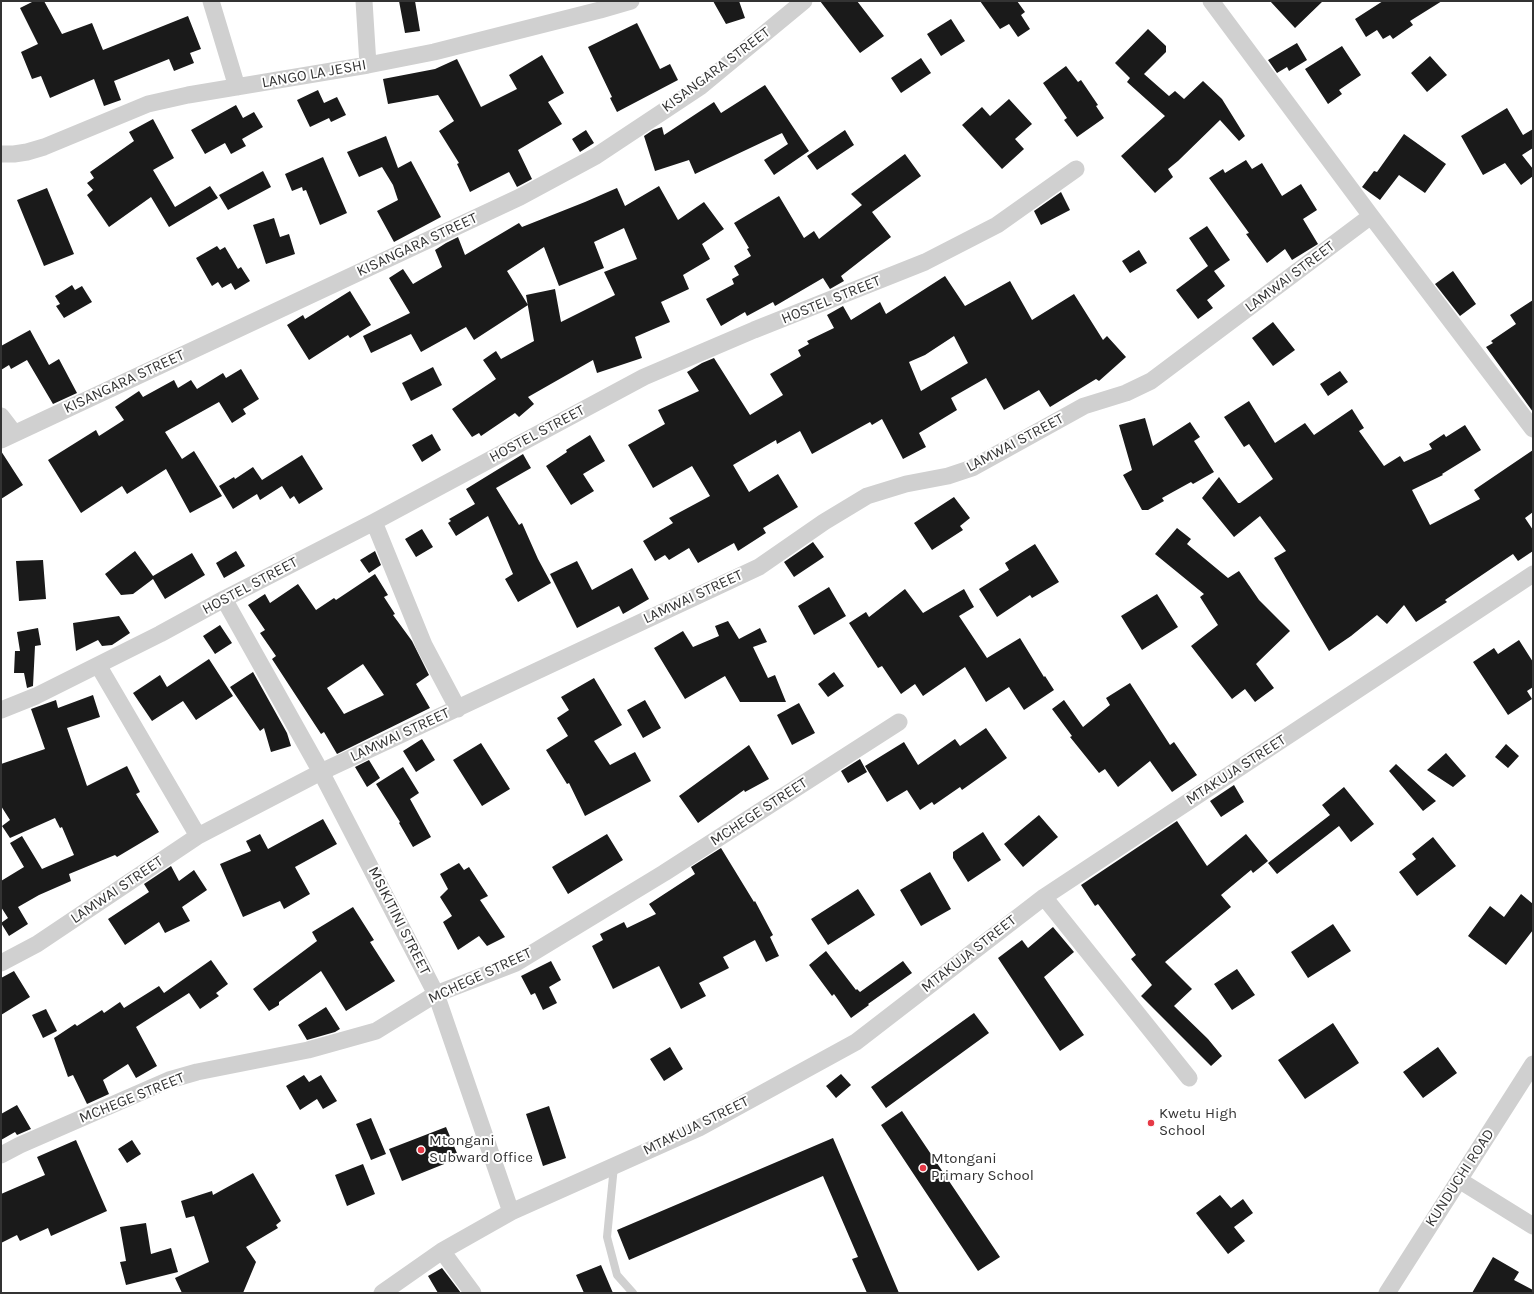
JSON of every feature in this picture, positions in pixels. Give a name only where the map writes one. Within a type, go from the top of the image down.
[{"type":"street","points":[[211,1],[237,87]]},
{"type":"street","points":[[364,1],[368,65]]},
{"type":"street","name":"LANGO LA JESHI","points":[[1,154],[27,152],[44,147],[148,104],[434,52],[631,1]]},
{"type":"street","name":"KISANGARA STREET","points":[[8,436],[520,196],[596,156],[700,87],[804,1]]},
{"type":"street","points":[[1211,1],[1371,216],[1533,429]]},
{"type":"street","name":"HOSTEL STREET","points":[[1,710],[36,696],[160,634],[224,599],[374,522],[644,377],[754,330],[925,262],[997,224],[1076,169]]},
{"type":"street","name":"LAMWAI STREET","points":[[1,964],[56,931],[198,836],[321,772],[759,567],[824,522],[867,496],[906,484],[948,476],[972,468],[1084,406],[1126,392],[1151,381],[1371,216]]},
{"type":"street","points":[[1,416],[8,436]]},
{"type":"street","points":[[374,522],[424,645],[458,709]]},
{"type":"street","name":"MTAKUJA STREET","points":[[382,1293],[442,1251],[511,1212],[699,1128],[856,1042],[1044,897],[1533,574]]},
{"type":"street","name":"MSIKITINI STREET","points":[[224,599],[321,772],[436,994],[511,1212]]},
{"type":"street","points":[[98,665],[198,836]]},
{"type":"street","name":"MCHEGE STREET","points":[[1,1155],[27,1142],[169,1080],[197,1072],[308,1050],[376,1031],[436,994],[516,963],[664,873],[899,722]]},
{"type":"street","points":[[1044,897],[1189,1078]]},
{"type":"street","name":"KUNDUCHI ROAD","points":[[1386,1293],[1533,1064]]},
{"type":"street","points":[[1459,1180],[1533,1226]]},
{"type":"street","points":[[442,1251],[473,1293]]},
{"type":"lane","points":[[614,1166],[607,1237],[617,1275],[633,1293]]},
{"type":"building","points":[[34,1],[44,1],[62,34],[92,23],[103,50],[188,16],[201,49],[190,53],[194,63],[174,71],[169,59],[114,81],[121,100],[104,106],[94,79],[50,98],[41,76],[32,79],[21,52],[38,44],[20,8]]},
{"type":"building","points":[[399,1],[415,1],[420,31],[405,33]]},
{"type":"building","points":[[713,1],[739,1],[745,18],[726,24]]},
{"type":"building","points":[[820,1],[857,1],[884,36],[860,53]]},
{"type":"building","points":[[980,1],[1017,1],[1025,12],[1021,15],[1030,29],[1018,37],[1009,24],[1000,29]]},
{"type":"building","points":[[1270,1],[1323,1],[1295,28]]},
{"type":"building","points":[[1383,1],[1442,1],[1410,21],[1413,25],[1393,39],[1390,35],[1383,39],[1377,30],[1366,37],[1355,19]]},
{"type":"building","points":[[951,19],[965,41],[941,56],[927,34]]},
{"type":"building","points":[[637,23],[660,69],[670,64],[678,80],[617,112],[610,98],[612,97],[588,47]]},
{"type":"building","points":[[1148,29],[1166,46],[1166,52],[1144,74],[1169,96],[1175,91],[1184,99],[1203,81],[1222,99],[1245,136],[1239,141],[1220,120],[1168,169],[1173,177],[1155,193],[1121,156],[1165,116],[1127,82],[1130,78],[1115,63]]},
{"type":"building","points":[[1297,43],[1307,60],[1289,71],[1287,67],[1277,73],[1268,60]]},
{"type":"building","points":[[1342,46],[1361,75],[1339,90],[1342,94],[1328,104],[1305,69]]},
{"type":"building","points":[[542,55],[564,93],[548,102],[562,124],[518,150],[532,179],[517,187],[509,172],[470,192],[457,164],[459,163],[439,131],[454,121],[438,95],[388,104],[383,79],[435,69],[457,59],[481,107],[517,89],[509,75]]},
{"type":"building","points":[[1430,56],[1447,75],[1427,92],[1411,73]]},
{"type":"building","points":[[921,58],[931,73],[901,93],[891,78]]},
{"type":"building","points":[[1066,66],[1078,82],[1081,80],[1098,105],[1096,106],[1104,118],[1077,137],[1064,120],[1067,118],[1043,83]]},
{"type":"building","points":[[765,85],[809,151],[774,175],[764,160],[788,144],[782,133],[695,174],[689,160],[655,171],[644,136],[653,130],[662,127],[664,135],[714,102],[721,113]]},
{"type":"building","points":[[318,90],[324,103],[337,97],[346,115],[331,122],[329,118],[310,127],[297,100]]},
{"type":"building","points":[[1009,99],[1032,124],[1015,139],[1024,149],[1002,169],[962,125],[982,107],[990,116]]},
{"type":"building","points":[[236,105],[243,118],[254,112],[263,127],[242,139],[246,146],[231,154],[225,143],[205,154],[191,130]]},
{"type":"building","points":[[1507,108],[1523,135],[1533,129],[1533,148],[1522,155],[1533,169],[1533,176],[1521,185],[1505,163],[1483,175],[1461,136]]},
{"type":"building","points":[[153,119],[174,158],[153,170],[175,207],[210,186],[218,198],[169,227],[151,197],[109,227],[87,195],[93,190],[87,183],[94,178],[90,172],[134,141],[129,132]]},
{"type":"building","points":[[586,130],[594,143],[580,152],[572,139]]},
{"type":"building","points":[[845,130],[854,145],[817,170],[807,156]]},
{"type":"building","points":[[1404,134],[1446,164],[1425,193],[1399,175],[1380,200],[1362,187],[1374,171],[1377,172]]},
{"type":"building","points":[[386,136],[398,168],[411,161],[441,217],[394,242],[377,211],[398,200],[393,185],[382,167],[359,177],[347,152]]},
{"type":"building","points":[[905,154],[921,176],[872,212],[891,237],[841,276],[844,281],[830,289],[823,278],[775,306],[773,302],[747,316],[745,312],[721,326],[706,299],[734,284],[732,279],[739,275],[734,266],[751,256],[747,249],[749,248],[734,223],[779,196],[804,238],[814,231],[819,239],[862,205],[851,194]]},
{"type":"building","points":[[323,157],[347,213],[320,225],[306,190],[303,191],[302,187],[292,191],[285,174]]},
{"type":"building","points":[[1246,160],[1252,169],[1262,163],[1282,196],[1301,184],[1317,210],[1303,219],[1318,244],[1292,260],[1285,249],[1267,263],[1246,234],[1249,233],[1209,178],[1223,169],[1225,173]]},
{"type":"building","points":[[263,171],[271,187],[228,210],[219,195]]},
{"type":"building","points":[[659,186],[678,220],[704,202],[724,229],[702,244],[710,259],[683,275],[689,289],[661,302],[670,322],[635,337],[642,358],[597,373],[593,360],[528,397],[534,404],[519,417],[515,413],[481,436],[479,433],[472,437],[452,409],[496,379],[483,360],[496,351],[501,359],[534,341],[528,305],[474,340],[466,327],[421,352],[411,334],[371,353],[363,336],[410,313],[389,278],[403,269],[413,284],[442,267],[435,250],[446,243],[458,237],[465,255],[519,223],[522,227],[617,188],[625,206]],"holes":[[[624,228],[637,259],[604,272],[615,295],[561,322],[555,289],[526,295],[528,304],[507,271],[544,247],[559,286],[604,268],[594,242]]]},
{"type":"building","points":[[47,188],[74,254],[44,266],[17,200]]},
{"type":"building","points":[[1061,192],[1070,210],[1041,225],[1034,211]]},
{"type":"building","points":[[274,218],[280,237],[289,234],[295,254],[266,264],[253,225]]},
{"type":"building","points":[[1207,226],[1230,260],[1214,271],[1225,286],[1207,300],[1213,308],[1198,319],[1176,290],[1208,266],[1189,238]]},
{"type":"building","points":[[217,246],[220,250],[225,247],[238,269],[241,267],[250,281],[235,290],[231,283],[222,288],[218,282],[212,286],[196,258]]},
{"type":"building","points":[[1139,250],[1147,263],[1130,273],[1122,261]]},
{"type":"building","points":[[1453,271],[1476,304],[1460,316],[1435,284]]},
{"type":"building","points":[[945,276],[965,306],[1010,281],[1032,320],[1074,294],[1103,340],[1107,336],[1126,357],[1099,381],[1096,379],[1050,407],[1039,390],[1004,410],[986,378],[951,398],[957,410],[919,433],[926,447],[903,459],[882,419],[872,425],[870,422],[812,454],[800,431],[777,444],[776,440],[733,465],[749,492],[778,474],[798,507],[763,528],[766,533],[738,551],[734,543],[698,563],[689,548],[669,560],[665,555],[655,561],[643,541],[673,523],[669,518],[710,496],[692,466],[653,488],[628,445],[665,424],[658,410],[699,391],[687,372],[714,358],[750,415],[783,395],[770,374],[801,356],[798,350],[809,344],[807,341],[834,328],[827,315],[843,306],[851,320],[880,302],[886,314]],"holes":[[[954,336],[968,363],[921,391],[909,362],[925,355]]]},
{"type":"building","points":[[72,285],[75,290],[82,286],[92,302],[64,318],[56,306],[60,304],[55,296]]},
{"type":"building","points":[[350,291],[371,325],[350,338],[348,335],[309,360],[287,325],[303,315],[305,319]]},
{"type":"building","points":[[1533,300],[1533,412],[1486,347],[1493,343],[1491,341],[1516,324],[1510,315]]},
{"type":"building","points":[[1273,322],[1295,350],[1273,366],[1252,338]]},
{"type":"building","points":[[30,330],[49,365],[59,359],[77,393],[53,404],[27,360],[11,369],[9,365],[1,370],[1,346]]},
{"type":"building","points":[[433,367],[442,385],[411,401],[402,383]]},
{"type":"building","points":[[241,369],[259,399],[243,409],[246,414],[232,423],[219,402],[165,432],[182,459],[194,451],[222,496],[190,513],[166,469],[127,494],[122,486],[81,513],[48,460],[96,430],[99,436],[124,420],[115,407],[139,391],[143,397],[174,380],[178,388],[191,380],[197,389],[223,373],[226,378]]},
{"type":"building","points":[[1340,371],[1348,382],[1328,396],[1320,384]]},
{"type":"building","points":[[1249,401],[1275,443],[1305,423],[1314,435],[1352,409],[1364,428],[1359,431],[1384,466],[1400,456],[1404,462],[1432,449],[1429,444],[1444,434],[1446,437],[1465,425],[1481,450],[1442,474],[1443,475],[1412,490],[1430,525],[1480,499],[1474,490],[1533,450],[1533,512],[1525,518],[1533,530],[1533,551],[1518,561],[1513,554],[1445,600],[1447,602],[1416,622],[1404,605],[1387,624],[1377,615],[1329,651],[1274,558],[1286,551],[1260,516],[1234,537],[1202,498],[1219,477],[1238,503],[1273,479],[1249,444],[1244,447],[1224,417]]},
{"type":"building","points":[[1145,418],[1153,446],[1190,422],[1200,437],[1194,441],[1214,472],[1193,484],[1191,482],[1162,498],[1164,501],[1148,510],[1142,510],[1123,475],[1132,470],[1119,425]]},
{"type":"building","points":[[432,434],[441,450],[422,462],[412,445]]},
{"type":"building","points":[[590,435],[605,461],[583,474],[594,491],[571,505],[546,466],[567,452],[566,450]]},
{"type":"building","points":[[1,451],[23,485],[1,499]]},
{"type":"building","points":[[523,454],[531,468],[496,488],[519,525],[522,523],[538,559],[551,583],[518,602],[505,579],[513,574],[488,516],[456,536],[448,523],[451,521],[449,519],[475,504],[466,489]]},
{"type":"building","points":[[302,455],[323,489],[299,504],[294,496],[290,499],[282,486],[260,500],[257,494],[233,509],[219,486],[234,477],[235,479],[253,467],[262,480]]},
{"type":"building","points":[[954,497],[970,518],[960,526],[963,530],[932,550],[914,523]]},
{"type":"building","points":[[1177,528],[1191,539],[1187,544],[1228,578],[1239,571],[1259,600],[1290,631],[1256,664],[1274,688],[1255,702],[1245,689],[1232,699],[1191,646],[1218,625],[1200,597],[1204,594],[1155,554]]},
{"type":"building","points":[[422,529],[433,547],[416,557],[405,539]]},
{"type":"building","points":[[813,542],[824,557],[794,577],[784,562]]},
{"type":"building","points":[[1035,544],[1059,582],[1032,598],[1030,595],[997,617],[979,589],[1009,570],[1005,563]]},
{"type":"building","points":[[135,551],[153,576],[192,553],[205,575],[165,599],[153,579],[133,594],[121,595],[105,574]]},
{"type":"building","points":[[236,551],[245,566],[224,578],[216,563]]},
{"type":"building","points":[[375,551],[381,565],[369,573],[360,560]]},
{"type":"building","points":[[43,560],[46,599],[19,601],[16,561]]},
{"type":"building","points":[[577,561],[592,590],[632,568],[649,599],[623,614],[619,606],[577,628],[550,574]]},
{"type":"building","points":[[375,574],[388,595],[384,597],[395,614],[393,615],[412,641],[429,675],[416,684],[430,708],[337,754],[324,732],[321,734],[272,659],[276,656],[260,633],[265,630],[248,605],[265,594],[270,603],[298,584],[316,610],[334,598],[336,600]],"holes":[[[363,664],[384,695],[344,714],[327,688]]]},
{"type":"building","points":[[829,587],[846,616],[814,635],[798,606]]},
{"type":"building","points":[[905,589],[923,613],[964,589],[974,607],[959,616],[987,658],[1020,638],[1044,677],[1045,676],[1054,690],[1024,710],[1009,687],[986,702],[965,667],[923,696],[915,684],[901,694],[882,666],[878,668],[849,623],[866,612],[869,617]]},
{"type":"building","points":[[1157,594],[1178,627],[1142,650],[1121,616]]},
{"type":"building","points":[[119,616],[130,633],[112,645],[102,646],[98,640],[76,651],[73,623]]},
{"type":"building","points":[[728,621],[739,639],[760,628],[767,642],[753,647],[768,678],[775,675],[786,702],[740,702],[725,676],[685,699],[654,648],[683,631],[693,647],[719,636],[715,626]]},
{"type":"building","points":[[220,625],[232,643],[215,654],[203,636]]},
{"type":"building","points":[[38,628],[41,645],[35,646],[33,686],[27,688],[24,673],[14,673],[15,651],[20,651],[17,632]]},
{"type":"building","points":[[1519,640],[1533,662],[1533,687],[1527,691],[1532,699],[1508,715],[1473,662],[1494,648],[1498,654]]},
{"type":"building","points":[[209,659],[233,696],[196,720],[183,701],[152,721],[133,693],[160,675],[167,687]]},
{"type":"building","points":[[253,672],[287,733],[291,746],[271,752],[264,728],[260,731],[230,687]]},
{"type":"building","points":[[834,672],[844,686],[828,697],[818,684]]},
{"type":"building","points":[[594,678],[622,725],[594,741],[610,765],[635,752],[651,781],[585,816],[569,783],[567,784],[546,750],[568,736],[557,718],[569,710],[561,697]]},
{"type":"building","points":[[1130,683],[1170,745],[1174,742],[1197,775],[1172,792],[1150,761],[1118,787],[1105,769],[1099,773],[1070,737],[1072,736],[1052,709],[1064,700],[1083,727],[1110,705],[1106,698]]},
{"type":"building","points":[[93,695],[100,717],[67,728],[87,786],[127,766],[140,792],[136,794],[159,832],[117,857],[115,855],[69,874],[71,881],[39,895],[18,907],[28,924],[9,936],[1,923],[8,918],[1,907],[1,881],[24,867],[10,843],[22,836],[42,869],[74,855],[62,827],[60,828],[55,818],[10,838],[2,826],[10,820],[1,806],[1,764],[45,749],[31,709],[56,700],[58,708]]},
{"type":"building","points":[[645,700],[661,728],[643,738],[627,710]]},
{"type":"building","points":[[799,703],[815,733],[792,745],[777,715]]},
{"type":"building","points":[[986,728],[1007,758],[962,790],[960,787],[934,805],[932,802],[920,810],[907,790],[887,802],[865,766],[904,742],[918,765],[955,739],[960,746]]},
{"type":"building","points":[[422,739],[435,760],[416,772],[403,751]]},
{"type":"building","points":[[481,743],[510,789],[482,806],[453,760]]},
{"type":"building","points":[[1506,744],[1519,756],[1508,768],[1495,757]]},
{"type":"building","points":[[749,745],[769,779],[745,792],[744,790],[698,823],[679,796]]},
{"type":"building","points":[[1446,753],[1466,776],[1453,787],[1427,770]]},
{"type":"building","points":[[860,759],[867,772],[848,783],[841,771]]},
{"type":"building","points":[[369,760],[380,778],[367,787],[355,767]]},
{"type":"building","points":[[1396,764],[1436,801],[1423,811],[1389,771]]},
{"type":"building","points":[[403,767],[419,793],[410,799],[431,837],[413,847],[399,823],[400,822],[376,784]]},
{"type":"building","points":[[1234,785],[1244,802],[1221,817],[1210,801]]},
{"type":"building","points":[[1344,787],[1374,824],[1351,842],[1339,826],[1277,874],[1268,863],[1330,815],[1322,805]]},
{"type":"building","points":[[1039,815],[1058,837],[1023,867],[1004,844]]},
{"type":"building","points":[[323,819],[337,844],[295,867],[310,894],[284,909],[280,901],[243,917],[220,864],[251,851],[246,841],[260,834],[268,849]]},
{"type":"building","points":[[1177,821],[1207,866],[1246,834],[1268,861],[1253,873],[1251,870],[1221,895],[1231,907],[1165,962],[1192,989],[1174,1006],[1208,1039],[1222,1056],[1211,1066],[1141,996],[1152,985],[1131,959],[1136,955],[1098,904],[1095,906],[1081,885]]},
{"type":"building","points":[[983,832],[1001,860],[968,882],[953,858],[953,852]]},
{"type":"building","points":[[607,834],[623,860],[568,894],[552,867]]},
{"type":"building","points":[[1433,837],[1456,866],[1417,896],[1399,872],[1416,859],[1412,854]]},
{"type":"building","points":[[721,848],[754,902],[755,901],[773,935],[770,937],[779,956],[766,962],[755,940],[723,957],[729,968],[699,983],[706,996],[681,1009],[659,966],[613,989],[592,946],[603,940],[600,934],[624,922],[627,928],[656,914],[649,904],[695,874],[691,867]]},
{"type":"building","points":[[459,863],[464,870],[469,867],[488,896],[480,900],[505,937],[487,946],[479,936],[458,950],[443,922],[452,916],[440,897],[448,889],[440,874]]},
{"type":"building","points":[[171,866],[179,881],[194,870],[207,890],[182,907],[190,921],[165,933],[159,922],[125,945],[108,919],[149,892],[144,884]]},
{"type":"building","points":[[930,872],[951,909],[921,926],[900,890]]},
{"type":"building","points":[[858,889],[875,915],[828,945],[811,919]]},
{"type":"building","points":[[1521,894],[1533,904],[1533,930],[1506,965],[1468,936],[1490,906],[1504,917]]},
{"type":"building","points":[[353,907],[374,940],[370,942],[395,981],[346,1011],[321,971],[279,1002],[279,1005],[269,1011],[253,989],[317,941],[312,932]]},
{"type":"building","points":[[1333,924],[1351,951],[1308,978],[1291,952]]},
{"type":"building","points":[[1053,927],[1074,952],[1044,977],[1084,1035],[1060,1051],[998,958],[1022,940],[1028,948]]},
{"type":"building","points":[[826,951],[856,990],[857,989],[860,992],[903,961],[912,973],[851,1018],[834,994],[832,996],[809,965]]},
{"type":"building","points":[[211,960],[228,984],[216,993],[219,996],[200,1009],[189,993],[136,1027],[157,1066],[136,1078],[128,1064],[103,1080],[109,1094],[87,1104],[73,1075],[68,1077],[54,1038],[75,1024],[77,1026],[102,1010],[104,1013],[120,1002],[124,1008],[159,986],[164,993]]},
{"type":"building","points":[[551,961],[561,980],[549,987],[557,1003],[543,1010],[535,993],[531,995],[521,976]]},
{"type":"building","points":[[1237,969],[1255,995],[1232,1010],[1214,984]]},
{"type":"building","points":[[14,971],[30,997],[1,1015],[1,978]]},
{"type":"building","points":[[326,1007],[340,1029],[335,1032],[307,1040],[298,1025]]},
{"type":"building","points":[[46,1009],[57,1031],[43,1038],[32,1015]]},
{"type":"building","points":[[974,1013],[989,1033],[886,1108],[871,1087]]},
{"type":"building","points":[[1333,1023],[1359,1063],[1305,1099],[1278,1060]]},
{"type":"building","points":[[670,1047],[683,1069],[664,1081],[650,1059]]},
{"type":"building","points":[[1438,1047],[1457,1073],[1423,1098],[1403,1072]]},
{"type":"building","points":[[841,1074],[851,1085],[836,1098],[826,1086]]},
{"type":"building","points":[[304,1075],[309,1082],[321,1075],[337,1101],[323,1109],[317,1099],[300,1110],[286,1086]]},
{"type":"building","points":[[17,1105],[31,1129],[17,1135],[15,1132],[1,1140],[1,1114]]},
{"type":"building","points":[[549,1106],[566,1158],[543,1166],[526,1114]]},
{"type":"building","points":[[902,1111],[1000,1257],[978,1271],[881,1125]]},
{"type":"building","points":[[371,1118],[386,1154],[371,1160],[356,1124]]},
{"type":"building","points":[[446,1127],[459,1158],[402,1181],[389,1149]]},
{"type":"building","points":[[833,1138],[899,1293],[867,1293],[852,1259],[858,1257],[823,1176],[629,1260],[617,1230]]},
{"type":"building","points":[[76,1140],[107,1211],[51,1236],[48,1228],[20,1241],[17,1235],[1,1243],[1,1194],[45,1175],[37,1157]]},
{"type":"building","points":[[132,1140],[141,1154],[127,1163],[118,1149]]},
{"type":"building","points":[[363,1164],[375,1194],[347,1206],[335,1175]]},
{"type":"building","points":[[253,1173],[281,1221],[276,1225],[278,1228],[246,1247],[256,1262],[243,1293],[182,1293],[175,1278],[209,1262],[194,1216],[186,1218],[181,1201],[212,1191],[213,1195]]},
{"type":"building","points":[[1220,1195],[1231,1208],[1243,1199],[1253,1213],[1234,1227],[1245,1241],[1228,1254],[1196,1213]]},
{"type":"building","points":[[146,1223],[151,1254],[171,1248],[178,1272],[126,1285],[120,1262],[126,1261],[120,1227]]},
{"type":"building","points":[[1493,1257],[1519,1272],[1514,1280],[1533,1290],[1533,1293],[1472,1293]]},
{"type":"building","points":[[601,1265],[613,1293],[584,1293],[576,1275]]},
{"type":"building","points":[[442,1268],[461,1293],[438,1293],[428,1276]]},
{"type":"place","name":"Kwetu High School","points":[[1151,1123]]},
{"type":"place","name":"Mtongani Subward Office","points":[[421,1150]]},
{"type":"place","name":"Mtongani Primary School","points":[[923,1168]]}]
